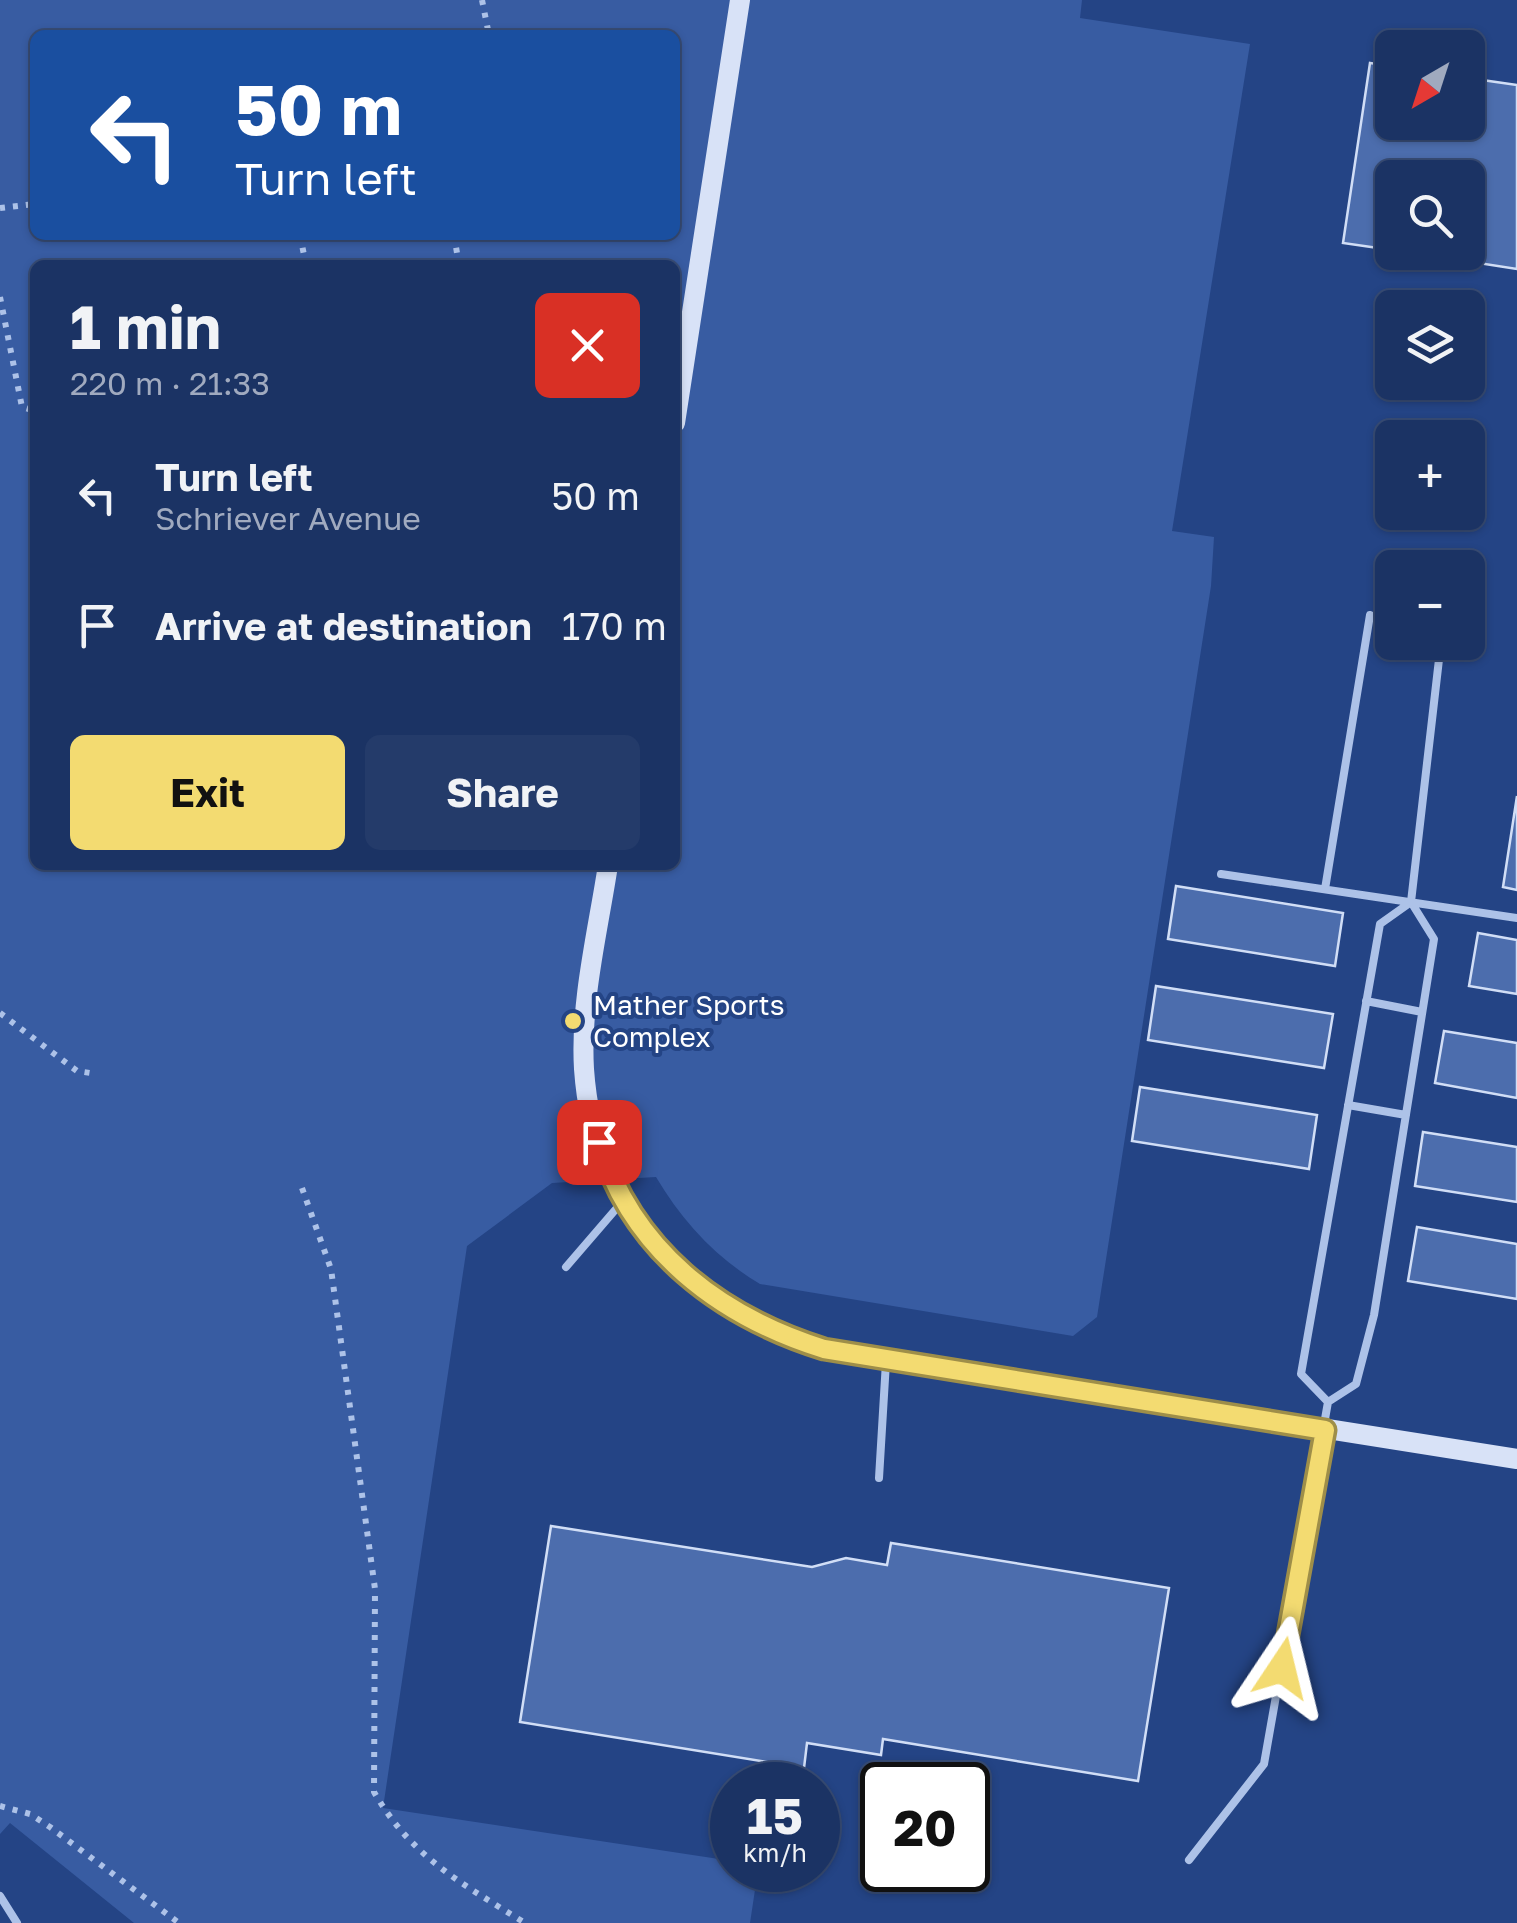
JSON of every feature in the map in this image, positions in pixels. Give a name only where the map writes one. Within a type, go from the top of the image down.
[{"type":"street","points":[[680,390],[740,0]]},
{"type":"street","points":[[607,870],[586,1015],[584,1068],[592,1121],[624,1200],[674,1265],[726,1308],[773,1333],[824,1349],[1517,1460]]},
{"type":"lane","points":[[1325,889],[1370,615]]},
{"type":"lane","points":[[1328,1402],[1356,1384],[1374,1315],[1434,939],[1411,902],[1439,660]]},
{"type":"lane","points":[[1221,874],[1517,918]]},
{"type":"lane","points":[[1328,1402],[1301,1374],[1380,924],[1411,902]]},
{"type":"lane","points":[[1366,1001],[1422,1012]]},
{"type":"lane","points":[[1348,1105],[1406,1114]]},
{"type":"lane","points":[[566,1267],[624,1200]]},
{"type":"lane","points":[[879,1478],[886,1359]]},
{"type":"lane","points":[[1189,1860],[1264,1764],[1328,1402]]},
{"type":"lane","points":[[0,1896],[18,1923]]},
{"type":"path","points":[[482,0],[488,30]]},
{"type":"path","points":[[0,208],[30,205]]},
{"type":"path","points":[[0,297],[22,407],[30,409]]},
{"type":"path","points":[[0,1013],[78,1071],[96,1074]]},
{"type":"path","points":[[302,1188],[331,1269],[374,1589],[374,1792],[390,1820],[425,1860],[524,1923]]},
{"type":"path","points":[[0,1806],[30,1814],[50,1826],[178,1923]]},
{"type":"shaded area","name":"Mather Sports Complex","points":[[0,0],[1082,0],[1080,18],[1250,44],[1172,531],[1214,537],[1211,586],[1097,1317],[1073,1336],[760,1284],[701,1237],[656,1177],[552,1183],[467,1246],[383,1808],[710,1858],[710,1892],[755,1892],[750,1923],[134,1923],[10,1823],[0,1834]]},
{"type":"building","points":[[1370,63],[1375,64],[1375,140],[1485,140],[1485,80],[1517,85],[1517,269],[1485,264],[1485,160],[1375,160],[1375,248],[1343,243]]},
{"type":"building","points":[[1517,796],[1517,890],[1503,887]]},
{"type":"building","points":[[1176,886],[1343,913],[1335,966],[1168,939]]},
{"type":"building","points":[[1478,933],[1517,940],[1517,994],[1469,986]]},
{"type":"building","points":[[1156,986],[1333,1014],[1324,1068],[1148,1040]]},
{"type":"building","points":[[1444,1031],[1517,1043],[1517,1098],[1435,1083]]},
{"type":"building","points":[[1140,1087],[1317,1115],[1309,1169],[1132,1141]]},
{"type":"building","points":[[1423,1132],[1517,1147],[1517,1202],[1415,1186]]},
{"type":"building","points":[[1417,1227],[1517,1244],[1517,1299],[1408,1281]]},
{"type":"building","points":[[551,1526],[812,1567],[846,1558],[887,1565],[891,1543],[1169,1588],[1138,1781],[883,1739],[881,1755],[807,1743],[805,1762],[767,1762],[520,1722]]},
{"type":"place","name":"Mather Sports Complex","points":[[573,1021]]},
{"type":"route","points":[[599,1142],[624,1200],[654,1245],[683,1275],[726,1308],[773,1333],[824,1349],[1325,1430],[1282,1668]]}]
